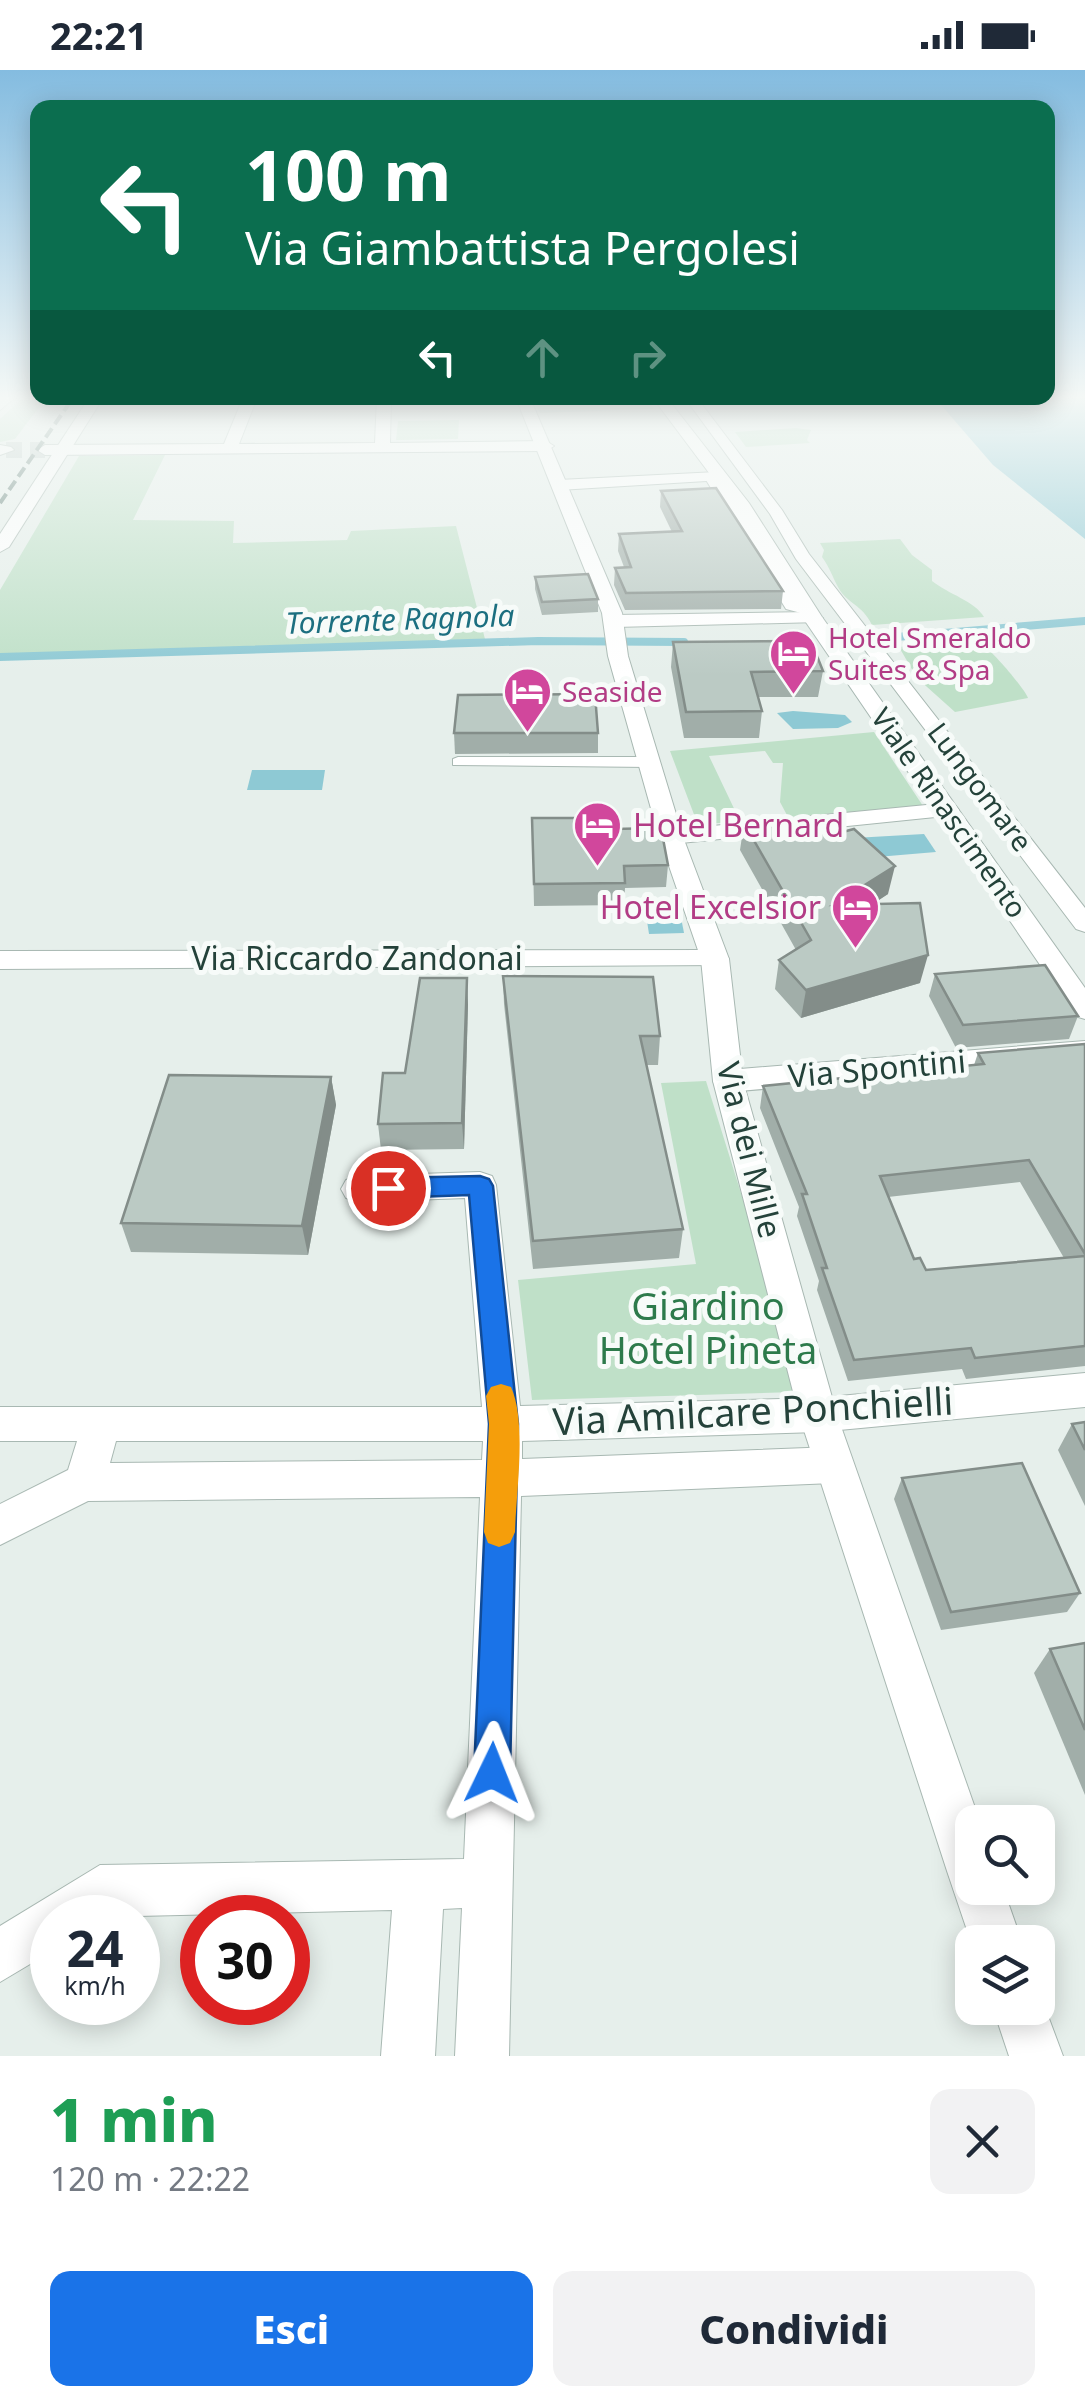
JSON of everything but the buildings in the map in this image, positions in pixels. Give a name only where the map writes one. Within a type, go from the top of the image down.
[{"type":"street","points":[[0,547],[31,491]]},
{"type":"street","name":"Via dei Mille","points":[[560,491],[616,636],[671,837],[715,958],[728,1081],[818,1415],[955,1822]]},
{"type":"street","name":"Viale Rinascimento","points":[[728,491],[743,506],[804,613],[1085,1008]]},
{"type":"street","name":"Lungomare","points":[[758,491],[874,650],[1085,924]]},
{"type":"street","points":[[616,636],[804,613]]},
{"type":"street","points":[[671,837],[947,810]]},
{"type":"street","name":"Via Riccardo Zandonai","points":[[0,960],[715,958]]},
{"type":"street","name":"Via Spontini","points":[[728,1081],[1085,1051]]},
{"type":"street","points":[[358,1189],[480,1186],[504,1424],[482,2056]]},
{"type":"street","name":"Via Amilcare Ponchielli","points":[[0,1424],[504,1424],[818,1415],[1085,1390]]},
{"type":"street","points":[[0,1524],[84,1482],[102,1425]]},
{"type":"street","name":"Via Amilcare Ponchielli","points":[[84,1482],[501,1478],[833,1465]]},
{"type":"street","points":[[92,1895],[100,1890],[488,1883]]},
{"type":"street","points":[[408,2056],[420,1884]]},
{"type":"street","points":[[0,1956],[30,1936]]},
{"type":"street","points":[[1025,2025],[1036,2056]]},
{"type":"lane","points":[[458,762],[650,762]]},
{"type":"green space","points":[[59,491],[147,491],[133,520],[234,521],[233,543],[347,540],[351,531],[456,526],[486,643],[0,657],[0,590]]},
{"type":"green space","points":[[900,539],[912,555],[932,570],[932,581],[974,606],[984,617],[872,625],[838,587],[822,557],[820,543]]},
{"type":"green space","points":[[984,646],[1028,698],[955,712],[917,678],[899,647]]},
{"type":"green space","points":[[874,732],[923,806],[788,817],[780,802],[783,763],[773,763],[765,751],[709,756],[740,821],[698,825],[670,751]]},
{"type":"green space","name":"Giardino Hotel Pineta","points":[[706,1081],[764,1267],[795,1392],[532,1400],[518,1280],[696,1264],[661,1083]]},
{"type":"water","points":[[1025,491],[1085,491],[1085,539]]},
{"type":"water","points":[[777,713],[845,715],[852,722],[838,728],[793,729]]},
{"type":"water","points":[[252,770],[325,770],[322,790],[247,790]]},
{"type":"water","points":[[924,834],[936,852],[865,858],[854,838]]},
{"type":"water","points":[[644,902],[678,902],[684,933],[649,934]]},
{"type":"waterway","name":"Torrente Ragnola","points":[[884,638],[1085,621]]},
{"type":"waterway","name":"Torrente Ragnola","points":[[0,657],[538,641],[684,642]]},
{"type":"railway","points":[[0,503],[9,491]]},
{"type":"slow traffic","points":[[499,1532],[504,1424],[501,1396]]},
{"type":"place","name":"Hotel Smeraldo Suites & Spa","points":[[793,696]]},
{"type":"place","name":"Seaside","points":[[527,734]]},
{"type":"place","name":"Hotel Bernard","points":[[598,868]]},
{"type":"place","name":"Hotel Excelsior","points":[[856,950]]},
{"type":"route","points":[[388,1188],[480,1186],[504,1424],[492,1773]]}]
